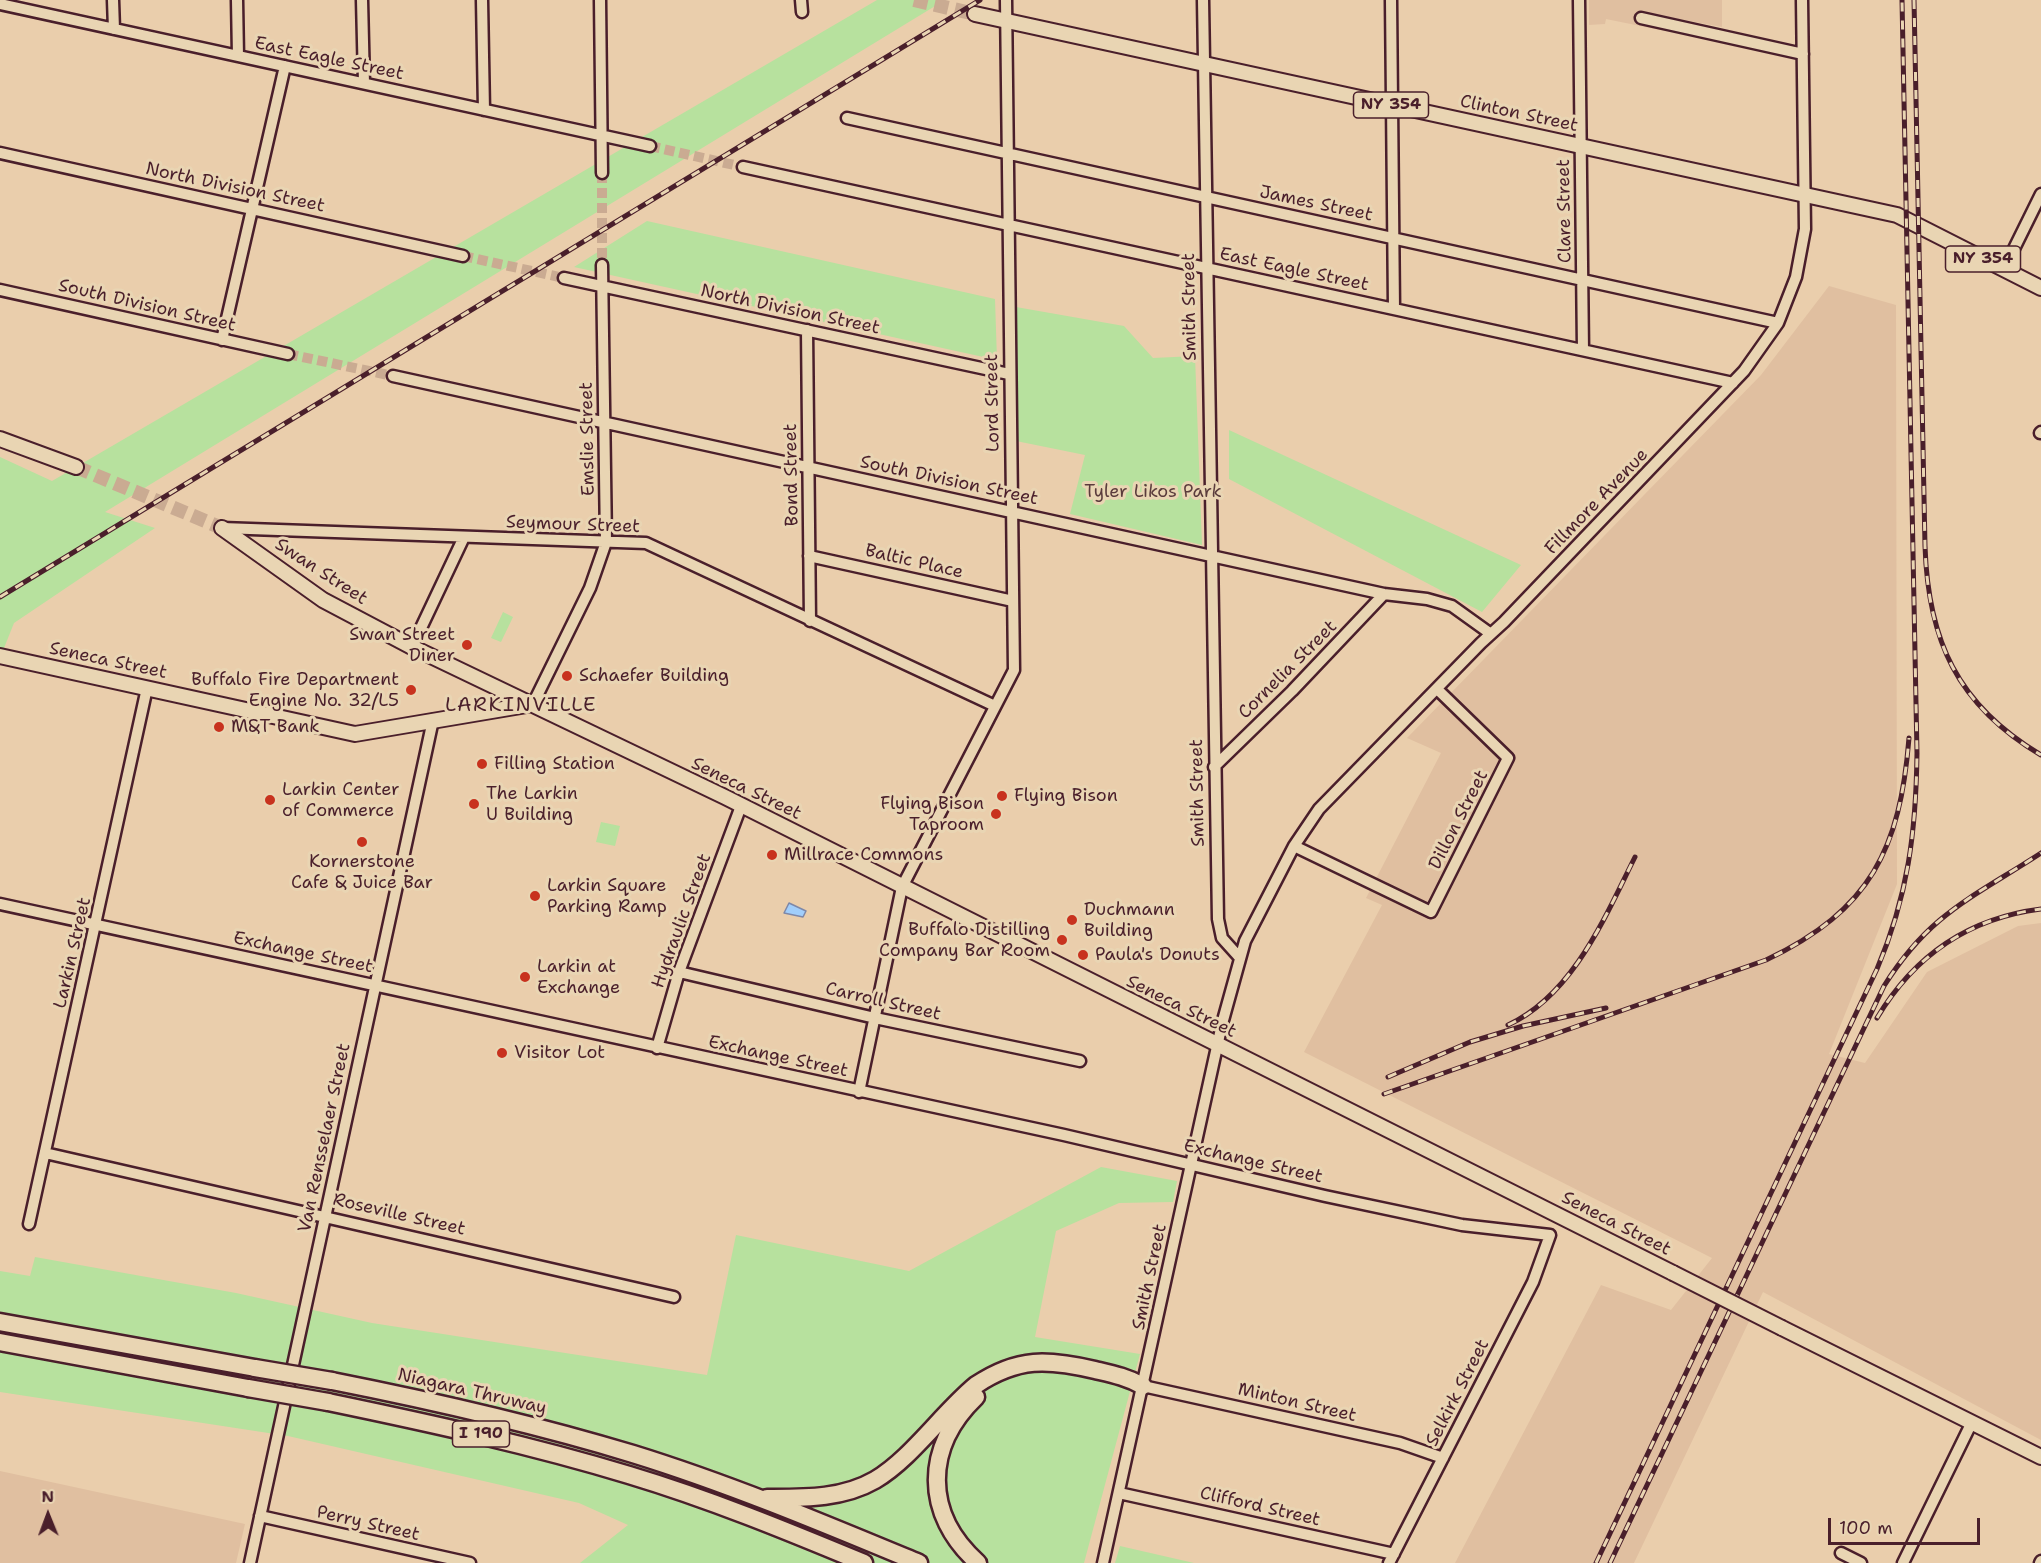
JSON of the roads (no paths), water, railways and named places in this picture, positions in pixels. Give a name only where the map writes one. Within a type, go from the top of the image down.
[{"type":"highway","name":"Niagara Thruway","points":[[0,1322],[332,1381],[480,1413],[636,1455],[757,1498],[919,1563]]},
{"type":"highway","name":"I 190","points":[[0,1342],[328,1402],[468,1431],[632,1476],[739,1514],[864,1563]]},
{"type":"highway","points":[[757,1498],[831,1496],[875,1480],[892,1467],[976,1385],[991,1375],[1019,1364],[1051,1361],[1129,1378],[1143,1386]]},
{"type":"highway","points":[[978,1563],[952,1535],[942,1512],[937,1484],[944,1440],[966,1407],[989,1387],[1031,1373],[1067,1373],[1127,1389],[1143,1386]]},
{"type":"main road","name":"Clinton Street","points":[[975,14],[1897,215],[2041,288]]},
{"type":"main road","points":[[0,439],[76,467]]},
{"type":"main road","name":"Swan Street","points":[[222,528],[323,600],[412,647],[533,704]]},
{"type":"main road","name":"Seneca Street","points":[[5,657],[355,734],[533,704],[2041,1457]]},
{"type":"street","points":[[113,0],[114,29]]},
{"type":"street","points":[[237,0],[238,56]]},
{"type":"street","points":[[362,0],[364,83]]},
{"type":"street","points":[[482,0],[484,110]]},
{"type":"street","points":[[600,0],[602,173]]},
{"type":"street","points":[[801,0],[802,12]]},
{"type":"street","name":"Lord Street","points":[[859,1092],[902,887],[1014,670],[1006,0]]},
{"type":"street","name":"Smith Street","points":[[1103,1563],[1191,1164],[1240,958],[1219,931],[1210,557],[1203,0]]},
{"type":"street","points":[[1391,0],[1394,308]]},
{"type":"street","name":"Clare Street","points":[[1579,0],[1583,350]]},
{"type":"street","name":"Fillmore Avenue","points":[[1240,958],[1245,941],[1268,893],[1294,846],[1319,809],[1733,383],[1760,351],[1778,323],[1796,277],[1802,253],[1806,196],[1802,0]]},
{"type":"street","name":"East Eagle Street","points":[[0,4],[650,146]]},
{"type":"street","points":[[1641,18],[1803,54]]},
{"type":"street","points":[[222,340],[254,209],[285,66]]},
{"type":"street","name":"James Street","points":[[847,118],[1778,323]]},
{"type":"street","name":"North Division Street","points":[[0,153],[464,256]]},
{"type":"street","name":"East Eagle Street","points":[[743,167],[1733,383]]},
{"type":"street","points":[[2004,269],[2041,194]]},
{"type":"street","name":"Emslie Street","points":[[533,704],[590,588],[606,542],[602,265]]},
{"type":"street","name":"North Division Street","points":[[564,278],[1009,374]]},
{"type":"street","name":"South Division Street","points":[[0,290],[288,354]]},
{"type":"street","name":"Bond Street","points":[[807,330],[810,621]]},
{"type":"street","name":"South Division Street","points":[[393,376],[1012,511],[1210,557],[1384,594],[1427,599],[1452,606],[1491,634]]},
{"type":"street","name":"Seymour Street","points":[[222,528],[646,543],[995,706]]},
{"type":"street","points":[[412,647],[464,537]]},
{"type":"street","name":"Baltic Place","points":[[809,556],[1013,601]]},
{"type":"street","name":"Cornelia Street","points":[[1214,767],[1292,691],[1384,594]]},
{"type":"street","name":"Larkin Street","points":[[29,1224],[147,688]]},
{"type":"street","name":"Dillon Street","points":[[1294,846],[1431,912],[1508,758],[1437,689]]},
{"type":"street","name":"Van Rensselaer Street","points":[[250,1563],[433,720]]},
{"type":"street","name":"Hydraulic Street","points":[[657,1047],[679,972],[741,806]]},
{"type":"street","name":"Exchange Street","points":[[0,904],[1191,1164],[1462,1226],[1550,1235]]},
{"type":"street","name":"Carroll Street","points":[[679,972],[875,1018],[1080,1061]]},
{"type":"street","name":"Roseville Street","points":[[45,1153],[324,1215],[674,1297]]},
{"type":"street","name":"Selkirk Street","points":[[1392,1559],[1533,1282],[1550,1235]]},
{"type":"street","name":"Minton Street","points":[[1143,1386],[1400,1443],[1443,1458]]},
{"type":"street","points":[[1903,1563],[1972,1422]]},
{"type":"street","name":"Clifford Street","points":[[1119,1493],[1392,1559]]},
{"type":"street","name":"Perry Street","points":[[260,1516],[470,1563]]},
{"type":"street","points":[[1841,1553],[1861,1563]]},
{"type":"water","points":[[789,903],[806,911],[803,917],[784,913]]},
{"type":"tunnel","points":[[914,0],[975,14]]},
{"type":"tunnel","points":[[650,146],[743,167]]},
{"type":"tunnel","points":[[602,173],[602,265]]},
{"type":"tunnel","points":[[463,256],[564,278]]},
{"type":"tunnel","points":[[288,354],[393,376]]},
{"type":"tunnel","points":[[76,467],[222,528]]},
{"type":"railway","points":[[0,597],[980,0]]},
{"type":"railway","points":[[1596,1563],[1877,969],[1888,942],[1903,889],[1915,810],[1917,753],[1902,0]]},
{"type":"railway","points":[[1914,0],[1927,580],[1941,640],[1968,692],[2012,736],[2041,755]]},
{"type":"railway","points":[[1384,1094],[1766,960],[1802,941],[1831,920],[1855,897],[1873,872],[1887,844],[1898,812],[1909,738]]},
{"type":"railway","points":[[1610,1563],[1884,986],[1901,961],[1936,924],[1973,896],[2041,853]]},
{"type":"railway","points":[[1508,1025],[1531,1012],[1551,995],[1569,974],[1599,929],[1635,857]]},
{"type":"railway","points":[[1877,1018],[1908,976],[1946,944],[1990,921],[2041,909]]},
{"type":"railway","points":[[1388,1077],[1470,1042],[1523,1026],[1606,1008]]},
{"type":"place","name":"Swan Street Diner","points":[[467,645]]},
{"type":"place","name":"Schaefer Building","points":[[567,676]]},
{"type":"place","name":"Buffalo Fire Department Engine No. 32/L5","points":[[411,690]]},
{"type":"place","name":"M&T Bank","points":[[219,727]]},
{"type":"place","name":"Filling Station","points":[[482,764]]},
{"type":"place","name":"Flying Bison","points":[[1002,796]]},
{"type":"place","name":"Larkin Center of Commerce","points":[[270,800]]},
{"type":"place","name":"The Larkin U Building","points":[[474,804]]},
{"type":"place","name":"Flying Bison Taproom","points":[[996,814]]},
{"type":"place","name":"Kornerstone Cafe & Juice Bar","points":[[362,842]]},
{"type":"place","name":"Millrace Commons","points":[[772,855]]},
{"type":"place","name":"Larkin Square Parking Ramp","points":[[535,896]]},
{"type":"place","name":"Duchmann Building","points":[[1072,920]]},
{"type":"place","name":"Buffalo Distilling Company Bar Room","points":[[1062,940]]},
{"type":"place","name":"Paula's Donuts","points":[[1083,955]]},
{"type":"place","name":"Larkin at Exchange","points":[[525,977]]},
{"type":"place","name":"Visitor Lot","points":[[502,1053]]},
{"type":"district","name":"LARKINVILLE","points":[[521,706]]},
{"type":"park label","name":"Tyler Likos Park","points":[[1153,492]]}]
